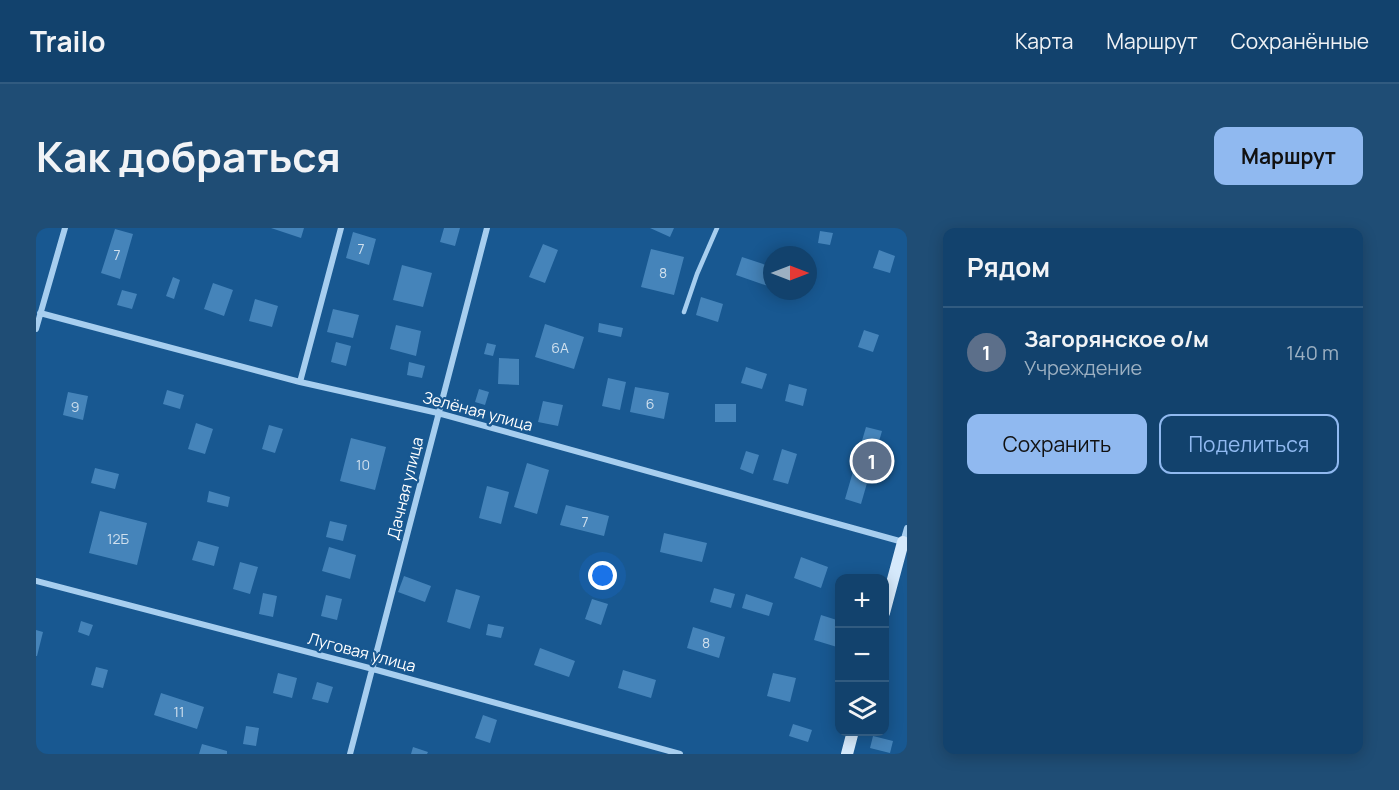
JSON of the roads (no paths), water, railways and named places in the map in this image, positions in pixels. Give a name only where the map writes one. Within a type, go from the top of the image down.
[{"type":"street","points":[[36,329],[65,228]]},
{"type":"street","points":[[300,381],[341,228]]},
{"type":"street","name":"Дачная улица","points":[[351,754],[487,228]]},
{"type":"street","name":"Зелёная улица","points":[[40,314],[300,381],[438,413],[905,543]]},
{"type":"street","points":[[889,599],[907,528]]},
{"type":"street","name":"Луговая улица","points":[[36,581],[373,669],[680,754]]},
{"type":"street","points":[[847,754],[852,736]]},
{"type":"lane","points":[[684,312],[717,228]]},
{"type":"place","name":"Загорянское о/м","points":[[872,461]]}]
